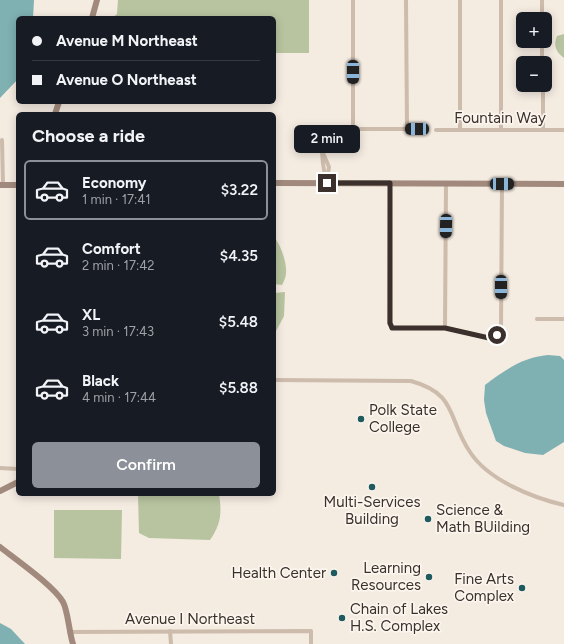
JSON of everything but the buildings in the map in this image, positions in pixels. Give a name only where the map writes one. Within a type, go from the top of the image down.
[{"type":"street","points":[[92,16],[96,0]]},
{"type":"street","points":[[353,0],[353,129]]},
{"type":"street","points":[[406,0],[407,129]]},
{"type":"street","points":[[460,0],[460,130]]},
{"type":"street","points":[[501,0],[501,130]]},
{"type":"street","points":[[542,0],[542,12]]},
{"type":"street","points":[[543,92],[543,129]]},
{"type":"street","points":[[327,181],[329,176],[329,167],[322,152],[322,140],[325,131],[331,129],[427,129]]},
{"type":"street","name":"Fountain Way","points":[[436,130],[564,130]]},
{"type":"street","points":[[2,140],[1,185],[16,185]]},
{"type":"street","points":[[276,183],[327,181],[446,184],[564,184]]},
{"type":"street","points":[[390,183],[392,328],[445,328],[489,338],[497,335],[501,328],[502,184]]},
{"type":"street","points":[[445,328],[446,184]]},
{"type":"street","points":[[536,319],[564,319]]},
{"type":"street","points":[[276,380],[411,381],[427,385],[438,393],[448,404],[462,439],[470,454],[484,467],[503,481],[524,492],[564,505]]},
{"type":"street","points":[[0,468],[16,469]]},
{"type":"street","points":[[0,491],[16,483]]},
{"type":"street","points":[[0,547],[22,563],[60,598],[65,607],[69,632],[73,644]]},
{"type":"street","points":[[170,631],[170,644]]},
{"type":"street","name":"Avenue I Northeast","points":[[69,632],[311,631],[311,644]]},
{"type":"green space","points":[[118,0],[309,0],[309,53],[276,53],[276,16],[114,16],[117,14]]},
{"type":"green space","points":[[564,34],[564,58],[557,51],[555,43],[557,36]]},
{"type":"green space","points":[[276,239],[286,264],[286,276],[282,285],[276,284]]},
{"type":"green space","points":[[285,292],[284,316],[276,331],[276,293]]},
{"type":"green space","points":[[138,496],[219,496],[220,518],[210,540],[149,538],[139,533]]},
{"type":"green space","points":[[54,510],[122,510],[121,559],[54,558]]},
{"type":"water","points":[[0,0],[34,0],[33,16],[16,16],[16,81],[0,98]]},
{"type":"water","points":[[548,355],[560,356],[564,360],[564,442],[543,455],[525,453],[504,446],[496,441],[486,413],[484,400],[485,385],[507,369],[522,361]]},
{"type":"water","points":[[0,623],[11,629],[25,644],[0,644]]},
{"type":"place","name":"Polk State College","points":[[361,419]]},
{"type":"place","name":"Multi-Services Building","points":[[372,487]]},
{"type":"place","name":"Science & Math BUilding","points":[[428,519]]},
{"type":"place","name":"Health Center","points":[[334,573]]},
{"type":"place","name":"Learning Resources","points":[[429,577]]},
{"type":"place","name":"Fine Arts Complex","points":[[522,588]]},
{"type":"place","name":"Chain of Lakes H.S. Complex","points":[[342,618]]},
{"type":"route","points":[[327,183],[390,183],[390,323],[392,328],[445,328],[489,338],[497,335]]}]
